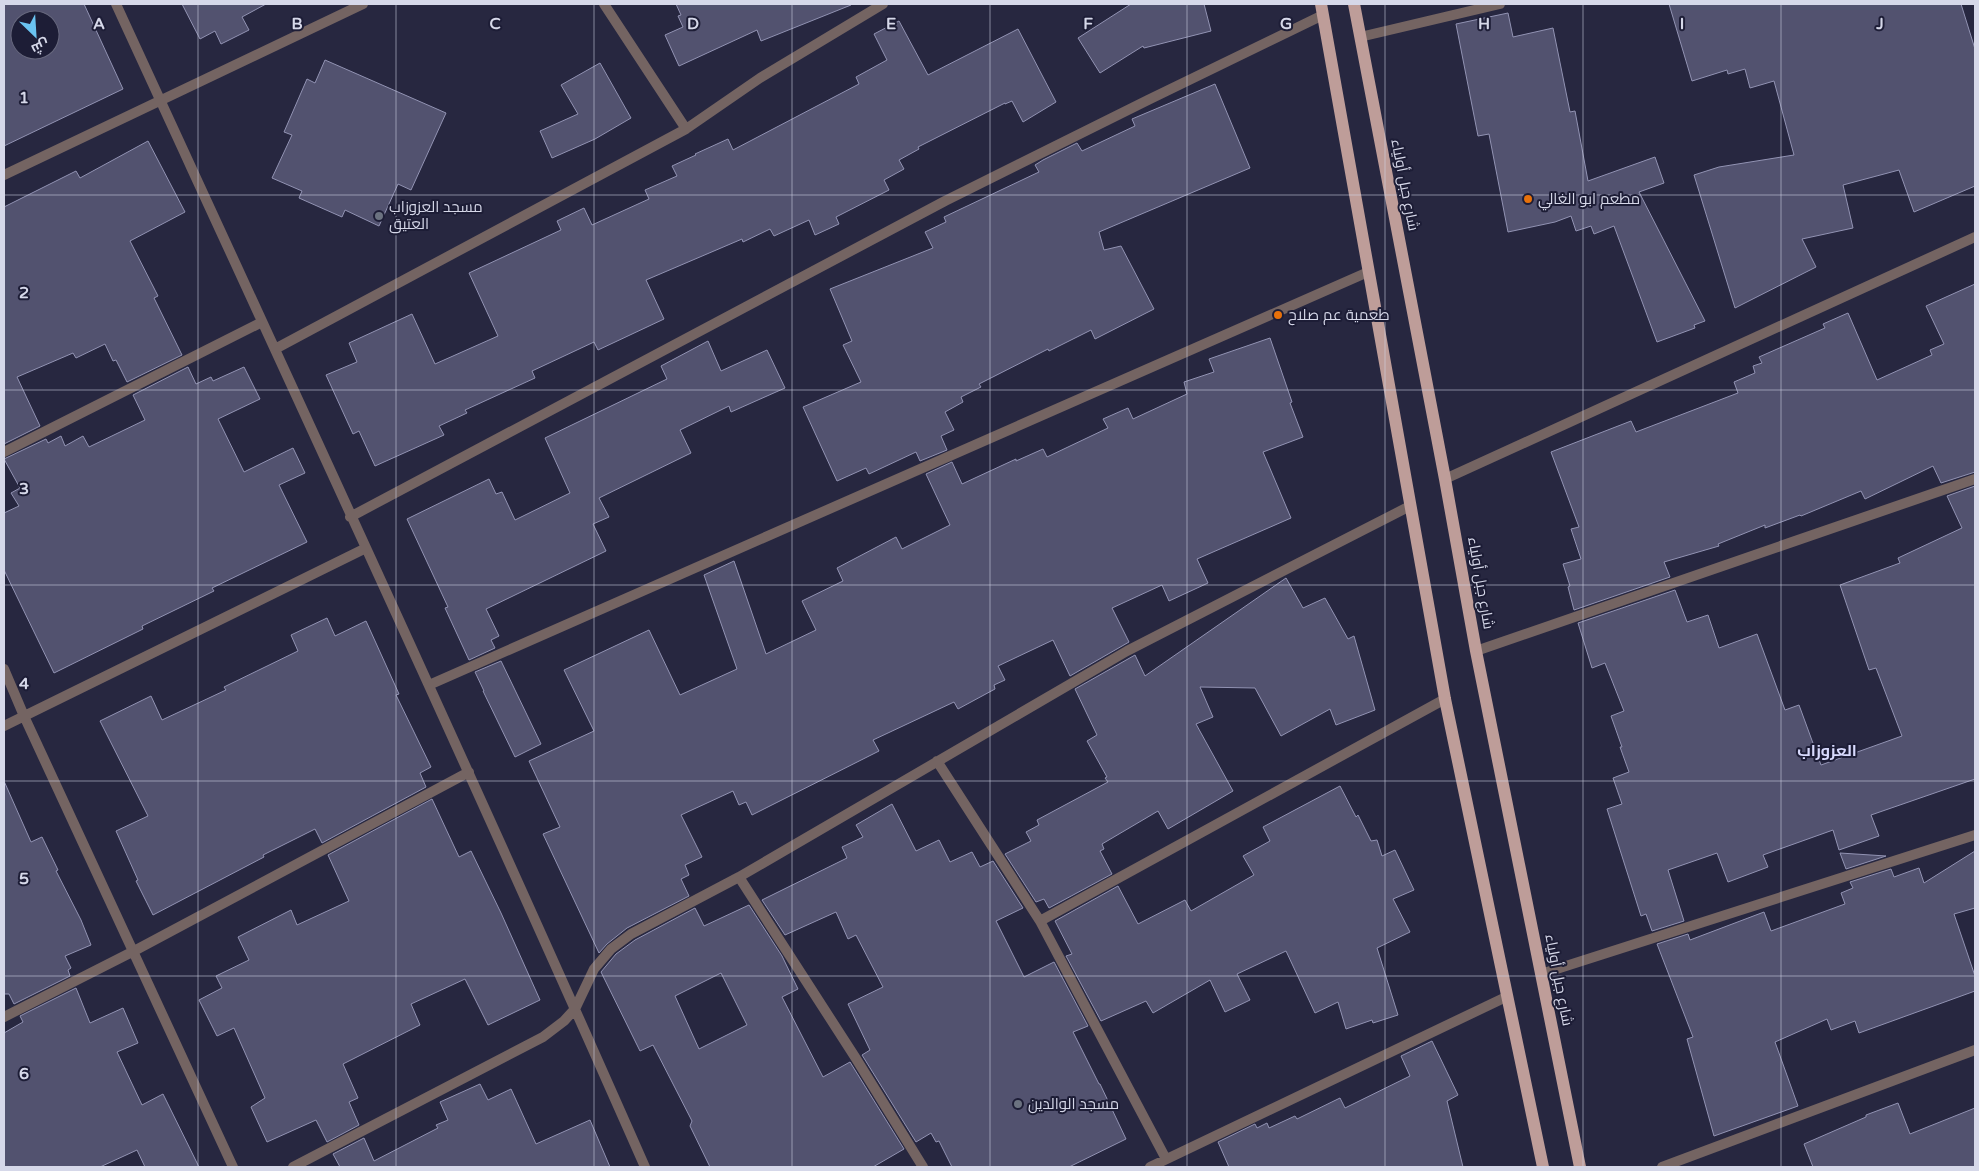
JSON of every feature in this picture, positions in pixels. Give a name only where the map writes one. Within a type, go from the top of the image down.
[{"type":"main road","name":"شارع جبل أولياء","points":[[1354,4],[1476,651],[1580,1167]]},
{"type":"main road","points":[[1322,10],[1445,699],[1543,1167]]},
{"type":"street","points":[[116,4],[350,517],[469,772],[645,1167]]},
{"type":"street","points":[[4,175],[363,4]]},
{"type":"street","points":[[604,4],[686,129]]},
{"type":"street","points":[[275,349],[686,129],[760,78],[883,4]]},
{"type":"street","points":[[1360,37],[1500,4]]},
{"type":"street","points":[[350,517],[945,201],[1148,100],[1322,10]]},
{"type":"street","points":[[1445,479],[1975,237]]},
{"type":"street","points":[[429,685],[1368,272]]},
{"type":"street","points":[[4,452],[262,322]]},
{"type":"street","points":[[1476,651],[1975,479]]},
{"type":"street","points":[[294,1167],[543,1036],[564,1021],[575,1009],[594,969],[612,949],[631,934],[739,877],[1127,651],[1410,506]]},
{"type":"street","points":[[4,726],[366,548]]},
{"type":"street","points":[[4,670],[233,1167]]},
{"type":"street","points":[[1040,921],[1445,699]]},
{"type":"street","points":[[937,761],[1040,921],[1166,1159]]},
{"type":"street","points":[[4,1017],[134,951],[469,772]]},
{"type":"street","points":[[1541,974],[1975,836]]},
{"type":"street","points":[[739,877],[855,1057],[923,1167]]},
{"type":"street","points":[[1150,1167],[1506,997]]},
{"type":"street","points":[[1662,1167],[1975,1050]]},
{"type":"building","points":[[4,4],[84,4],[123,89],[4,146]]},
{"type":"building","points":[[182,4],[266,4],[242,17],[249,30],[221,44],[215,31],[200,39]]},
{"type":"building","points":[[676,4],[851,5],[761,41],[757,30],[679,66],[665,35],[683,27],[678,16],[681,15]]},
{"type":"building","points":[[1131,4],[1204,4],[1211,31],[1144,48],[1143,46],[1100,73],[1078,38]]},
{"type":"building","points":[[1669,4],[1961,4],[1975,49],[1975,186],[1914,212],[1899,170],[1843,185],[1853,228],[1802,239],[1816,267],[1735,308],[1694,175],[1719,167],[1794,155],[1774,81],[1750,88],[1745,69],[1728,74],[1727,70],[1692,81]]},
{"type":"building","points":[[1508,13],[1513,37],[1553,28],[1570,112],[1575,111],[1588,181],[1655,157],[1664,183],[1639,192],[1705,321],[1694,325],[1695,328],[1657,342],[1614,226],[1594,234],[1591,226],[1576,231],[1571,216],[1555,222],[1508,232],[1489,134],[1478,136],[1456,24]]},
{"type":"building","points":[[899,21],[928,75],[1018,29],[1056,102],[1023,122],[1012,101],[1005,103],[918,147],[919,149],[899,160],[904,169],[884,180],[889,190],[836,217],[839,224],[815,235],[809,220],[774,236],[770,229],[743,242],[742,239],[646,280],[664,319],[598,350],[594,342],[532,371],[535,378],[465,410],[467,413],[439,426],[444,435],[375,466],[359,431],[353,434],[326,375],[357,362],[349,343],[412,314],[435,364],[498,336],[469,273],[561,230],[557,221],[584,208],[592,225],[649,199],[645,190],[677,176],[672,166],[728,139],[733,150],[859,84],[856,77],[887,60],[874,34]]},
{"type":"building","points":[[325,60],[446,113],[411,190],[398,184],[379,226],[345,210],[342,217],[299,198],[302,191],[272,178],[292,135],[284,132],[307,79],[315,83]]},
{"type":"building","points":[[600,63],[631,118],[595,139],[552,158],[540,131],[578,114],[561,85]]},
{"type":"building","points":[[1215,84],[1250,168],[1099,232],[1104,250],[1121,246],[1154,309],[1095,339],[1091,330],[1049,351],[1048,349],[979,384],[981,387],[961,397],[963,402],[945,412],[954,430],[941,436],[947,450],[920,461],[916,452],[869,474],[866,468],[837,481],[803,407],[861,382],[843,345],[852,341],[830,289],[933,248],[925,232],[946,222],[944,217],[1039,172],[1035,165],[1043,160],[1077,143],[1082,151],[1135,126],[1132,119]]},
{"type":"building","points":[[148,141],[185,212],[130,241],[158,296],[154,298],[182,355],[127,382],[116,360],[113,361],[105,344],[76,358],[73,353],[17,377],[40,426],[4,444],[4,207],[76,171],[80,178]]},
{"type":"building","points":[[1975,284],[1975,472],[1941,483],[1933,466],[1865,499],[1861,491],[1801,516],[1765,528],[1765,525],[1718,544],[1719,546],[1664,562],[1670,577],[1574,610],[1568,587],[1570,586],[1563,564],[1581,559],[1571,529],[1579,527],[1551,452],[1631,421],[1636,432],[1738,393],[1734,382],[1755,373],[1753,366],[1762,363],[1759,357],[1825,328],[1823,324],[1848,313],[1877,380],[1932,355],[1930,350],[1944,344],[1926,306]]},
{"type":"building","points":[[1270,338],[1292,402],[1290,403],[1303,437],[1263,452],[1291,518],[1197,559],[1208,583],[1169,601],[1162,585],[1112,608],[1129,642],[1070,676],[1053,640],[998,666],[1005,680],[994,685],[995,689],[958,709],[954,702],[873,740],[879,751],[752,815],[746,802],[739,805],[733,791],[681,815],[702,857],[685,865],[689,875],[681,879],[689,896],[627,928],[599,953],[543,834],[560,827],[529,761],[594,731],[564,670],[649,630],[680,695],[737,669],[704,575],[734,561],[766,654],[816,630],[802,601],[843,581],[837,568],[896,537],[902,549],[950,525],[926,474],[952,462],[962,484],[1016,459],[1016,461],[1043,449],[1047,457],[1108,428],[1103,419],[1128,408],[1133,419],[1187,394],[1184,382],[1214,372],[1209,359]]},
{"type":"building","points":[[708,341],[721,371],[767,350],[785,388],[731,412],[729,406],[680,430],[691,453],[599,498],[609,517],[593,524],[606,551],[486,609],[499,636],[491,640],[495,648],[469,660],[445,608],[448,607],[407,519],[489,479],[496,494],[502,492],[515,520],[570,493],[545,438],[667,379],[661,366]]},
{"type":"building","points":[[188,367],[196,384],[211,377],[213,381],[244,367],[260,399],[218,419],[244,472],[293,448],[305,473],[279,485],[307,542],[212,588],[214,591],[142,626],[143,629],[54,673],[4,570],[4,513],[19,506],[11,493],[20,488],[4,459],[46,439],[48,443],[61,436],[65,446],[83,436],[89,447],[145,420],[133,395]]},
{"type":"building","points":[[1975,486],[1975,779],[1871,815],[1879,836],[1839,850],[1833,830],[1763,855],[1768,867],[1728,882],[1717,853],[1668,870],[1684,921],[1652,931],[1646,914],[1641,916],[1607,809],[1622,804],[1613,778],[1629,772],[1611,716],[1624,711],[1605,663],[1592,668],[1578,623],[1675,590],[1687,622],[1708,615],[1719,648],[1757,634],[1785,710],[1799,705],[1821,765],[1902,736],[1876,668],[1869,670],[1840,585],[1900,563],[1898,558],[1962,528],[1947,496]]},
{"type":"building","points":[[1286,578],[1303,608],[1325,598],[1348,639],[1354,636],[1375,710],[1336,725],[1330,709],[1281,736],[1255,688],[1200,687],[1213,717],[1196,724],[1233,791],[1168,829],[1158,811],[1102,844],[1104,849],[1100,851],[1112,874],[1049,908],[1044,899],[1036,902],[1005,854],[1031,841],[1026,832],[1039,825],[1037,820],[1108,782],[1087,741],[1097,735],[1075,689],[1135,655],[1145,676]]},
{"type":"building","points":[[327,618],[335,636],[366,621],[399,694],[396,695],[431,767],[420,773],[426,787],[322,843],[315,829],[153,915],[136,881],[138,880],[116,831],[148,816],[100,721],[151,696],[162,720],[226,690],[224,687],[298,651],[291,635]]},
{"type":"building","points":[[501,661],[541,744],[515,757],[475,672]]},
{"type":"building","points":[[4,781],[31,842],[42,837],[91,945],[65,956],[71,968],[68,970],[70,976],[14,1004],[9,994],[4,994]]},
{"type":"building","points":[[1340,786],[1371,841],[1377,840],[1382,856],[1395,850],[1414,890],[1393,899],[1410,932],[1377,948],[1398,1015],[1373,1023],[1372,1020],[1346,1029],[1338,1002],[1315,1013],[1286,951],[1237,974],[1250,1000],[1225,1012],[1210,980],[1153,1013],[1146,1001],[1101,1021],[1066,956],[1072,954],[1055,921],[1118,886],[1138,924],[1185,900],[1191,911],[1254,875],[1243,856],[1270,841],[1263,827]]},
{"type":"building","points":[[432,799],[459,857],[471,851],[540,1000],[488,1025],[465,979],[411,1004],[420,1025],[343,1064],[358,1098],[349,1102],[359,1125],[327,1142],[316,1120],[267,1142],[251,1107],[265,1098],[234,1028],[217,1036],[199,1000],[222,988],[216,976],[249,960],[238,937],[291,910],[297,925],[349,901],[328,855]]},
{"type":"building","points":[[892,804],[916,851],[939,840],[950,862],[972,852],[980,867],[993,861],[1023,908],[996,921],[1024,977],[1054,962],[1088,1026],[1073,1032],[1126,1139],[1069,1167],[952,1167],[939,1141],[936,1142],[931,1133],[916,1142],[862,1055],[870,1050],[848,1004],[883,987],[856,935],[848,939],[836,912],[785,935],[762,900],[847,858],[842,847],[863,837],[856,825]]},
{"type":"building","points":[[1975,851],[1975,908],[1954,914],[1975,976],[1975,991],[1859,1033],[1855,1021],[1831,1030],[1827,1019],[1775,1042],[1798,1106],[1714,1136],[1687,1039],[1693,1037],[1657,944],[1688,934],[1690,940],[1764,912],[1771,931],[1845,904],[1841,893],[1853,888],[1850,882],[1891,869],[1894,877],[1919,868],[1924,883]]},
{"type":"building","points":[[1840,853],[1886,856],[1846,869]]},
{"type":"building","points":[[749,905],[782,956],[798,989],[782,997],[823,1077],[850,1062],[904,1149],[873,1167],[710,1167],[690,1126],[692,1121],[653,1045],[640,1051],[601,972],[616,954],[635,940],[695,908],[704,926]],"holes":[[[721,973],[747,1025],[699,1049],[675,996]]]},
{"type":"building","points":[[76,988],[90,1023],[123,1008],[138,1043],[117,1052],[142,1105],[163,1094],[199,1167],[145,1167],[137,1150],[100,1167],[4,1167],[4,1033],[23,1022],[20,1016]]},
{"type":"building","points":[[1432,1041],[1458,1095],[1447,1101],[1463,1167],[1229,1167],[1218,1142],[1255,1124],[1257,1128],[1267,1123],[1269,1128],[1295,1116],[1297,1119],[1340,1098],[1345,1108],[1410,1076],[1401,1056]]},
{"type":"building","points":[[480,1084],[488,1100],[511,1089],[536,1144],[590,1120],[610,1167],[340,1167],[333,1154],[364,1138],[374,1161],[438,1128],[436,1125],[448,1120],[440,1102]]},
{"type":"building","points":[[1898,1103],[1910,1134],[1975,1108],[1975,1167],[1813,1167],[1804,1144],[1866,1117],[1866,1115]]},
{"type":"place","name":"مطعم ابو الغالي","points":[[1528,199]]},
{"type":"place","name":"مسجد العزوزاب العتيق","points":[[379,216]]},
{"type":"place","name":"طعمية عم صلاح","points":[[1278,315]]},
{"type":"place","name":"مسجد الوالدين","points":[[1018,1104]]},
{"type":"district","name":"العزوزاب","points":[[1827,751]]}]
